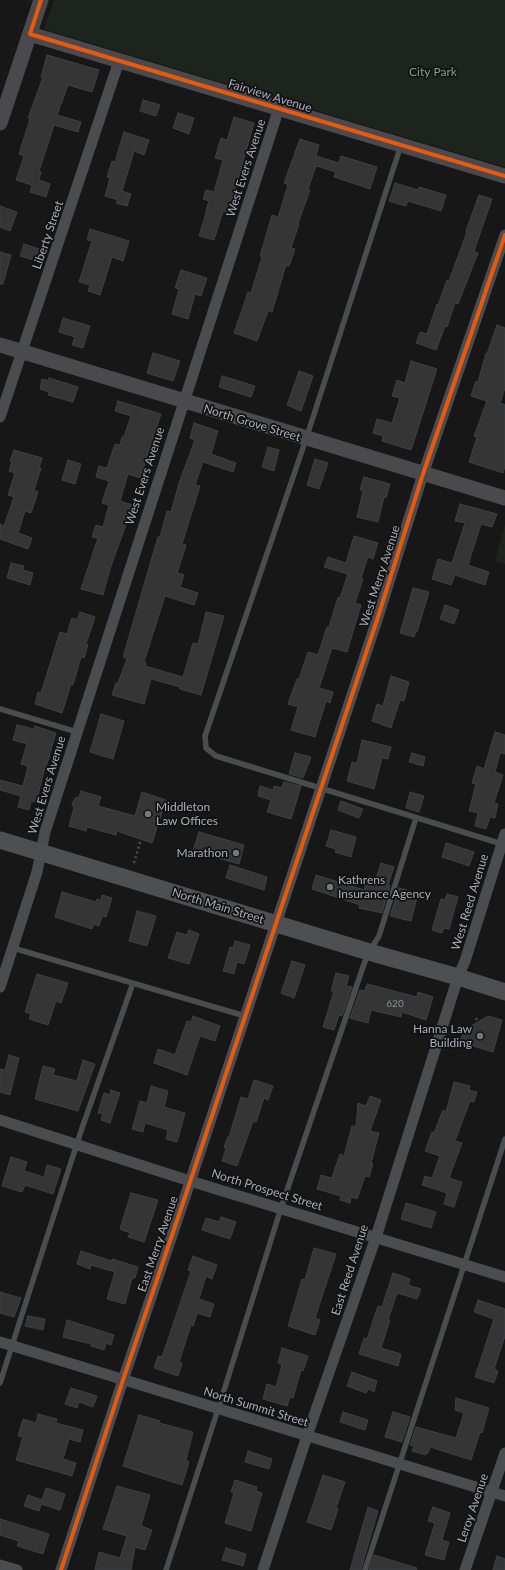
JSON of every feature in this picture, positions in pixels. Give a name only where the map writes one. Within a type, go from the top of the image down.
[{"type":"main road","name":"North Main Street","points":[[0,840],[369,952],[458,976],[505,992]]},
{"type":"street","points":[[0,123],[41,0]]},
{"type":"street","name":"Fairview Avenue","points":[[30,34],[505,176]]},
{"type":"street","name":"Liberty Street","points":[[0,417],[120,61]]},
{"type":"street","name":"West Evers Avenue","points":[[0,987],[37,872],[44,835],[279,108]]},
{"type":"street","name":"West Merry Avenue","points":[[275,924],[321,788],[423,474],[505,235]]},
{"type":"street","name":"North Grove Street","points":[[0,345],[183,402],[505,498]]},
{"type":"street","name":"West Reed Avenue","points":[[458,976],[465,961],[503,839]]},
{"type":"street","name":"East Merry Avenue","points":[[61,1570],[122,1380],[275,924]]},
{"type":"street","name":"East Reed Avenue","points":[[263,1570],[307,1436],[376,1237],[458,976]]},
{"type":"street","name":"North Prospect Street","points":[[0,1120],[190,1181],[505,1277]]},
{"type":"street","name":"North Summit Street","points":[[0,1342],[505,1496]]},
{"type":"street","name":"Leroy Avenue","points":[[465,1570],[505,1453]]},
{"type":"street","points":[[0,1565],[17,1570]]},
{"type":"lane","points":[[401,145],[306,439],[205,736],[206,748],[216,756],[416,818],[503,839]]},
{"type":"lane","points":[[0,709],[77,732]]},
{"type":"lane","points":[[166,1570],[281,1208],[369,952],[380,936],[416,818]]},
{"type":"lane","points":[[13,948],[245,1016]]},
{"type":"lane","points":[[0,1382],[77,1145],[133,983]]},
{"type":"lane","points":[[365,1570],[505,1138]]},
{"type":"path","points":[[134,862],[141,839]]},
{"type":"path","points":[[476,1018],[478,1022]]},
{"type":"green space","name":"City Park","points":[[54,0],[505,0],[505,167],[44,29]]},
{"type":"green space","points":[[505,525],[505,564],[495,561]]},
{"type":"building","points":[[47,55],[99,70],[92,92],[68,85],[57,115],[81,122],[78,132],[54,125],[39,171],[41,172],[39,180],[50,184],[46,197],[30,192],[32,185],[16,180],[24,156],[19,154],[30,119],[28,118],[43,77],[41,77]]},
{"type":"building","points":[[143,100],[160,105],[156,116],[140,111]]},
{"type":"building","points":[[178,113],[194,118],[189,134],[173,128]]},
{"type":"building","points":[[234,117],[254,123],[235,190],[227,213],[223,211],[214,240],[199,236],[209,201],[203,199],[206,190],[214,192],[223,160],[215,158],[221,138],[227,140]]},
{"type":"building","points":[[124,132],[149,140],[144,155],[134,151],[122,191],[131,194],[127,206],[116,203],[118,200],[105,196],[110,178],[107,177],[112,161],[115,162]]},
{"type":"building","points":[[300,139],[319,145],[316,156],[339,163],[341,156],[377,167],[370,189],[334,177],[336,172],[316,166],[308,189],[310,190],[291,248],[295,249],[289,266],[286,265],[272,312],[268,311],[257,341],[234,333],[248,292],[251,293],[262,257],[260,256],[272,215],[278,217],[288,185],[284,183]]},
{"type":"building","points":[[395,183],[418,190],[419,187],[446,195],[441,211],[408,201],[406,206],[389,201]]},
{"type":"building","points":[[479,195],[492,199],[474,251],[478,253],[458,304],[455,303],[447,327],[445,326],[436,350],[416,343],[420,332],[427,334],[437,304],[438,305],[447,280],[449,281]]},
{"type":"building","points":[[0,206],[17,212],[10,231],[0,227]]},
{"type":"building","points":[[90,229],[129,241],[123,261],[112,257],[100,295],[88,291],[90,285],[79,282],[92,241],[87,240]]},
{"type":"building","points":[[24,244],[45,251],[41,262],[20,256]]},
{"type":"building","points":[[0,252],[11,255],[3,284],[0,284]]},
{"type":"building","points":[[181,270],[207,278],[201,296],[195,294],[188,319],[172,314],[179,289],[175,288]]},
{"type":"building","points":[[63,318],[90,326],[83,348],[72,345],[75,337],[59,332]]},
{"type":"building","points":[[497,325],[505,328],[505,388],[500,403],[505,405],[505,466],[503,473],[469,462],[477,437],[474,436],[487,401],[471,396],[476,381],[478,382],[486,353],[487,354]]},
{"type":"building","points":[[153,353],[180,361],[173,381],[147,373]]},
{"type":"building","points":[[411,361],[437,369],[411,450],[382,441],[383,436],[373,433],[377,419],[392,423],[400,398],[392,396],[397,380],[405,383]]},
{"type":"building","points":[[299,371],[313,376],[301,411],[287,405]]},
{"type":"building","points":[[222,376],[255,386],[251,397],[219,387]]},
{"type":"building","points":[[49,378],[78,387],[73,402],[48,395],[49,392],[40,389],[42,379],[49,381]]},
{"type":"building","points":[[118,401],[161,414],[140,478],[128,474],[120,501],[133,505],[110,569],[103,595],[81,589],[98,538],[92,537],[96,525],[103,527],[109,505],[102,503],[109,481],[96,477],[99,466],[107,468],[115,444],[120,445],[131,416],[115,411]]},
{"type":"building","points":[[194,423],[218,431],[211,454],[236,463],[233,472],[203,462],[195,485],[200,486],[182,544],[186,545],[177,573],[184,575],[180,587],[198,593],[194,605],[165,596],[144,662],[146,663],[145,666],[183,677],[193,643],[198,644],[206,612],[224,616],[201,695],[180,689],[180,687],[151,679],[144,704],[112,695],[127,659],[123,657],[158,537],[160,537],[167,511],[171,512],[180,480],[195,440],[190,438]]},
{"type":"building","points":[[268,447],[279,450],[274,471],[262,467]]},
{"type":"building","points":[[14,450],[42,458],[39,468],[41,468],[34,490],[38,492],[31,513],[25,511],[18,533],[32,538],[28,549],[0,539],[0,524],[4,526],[14,497],[8,495],[15,473],[9,471],[12,462],[10,461]]},
{"type":"building","points":[[315,459],[328,463],[319,489],[307,485]]},
{"type":"building","points":[[68,460],[81,464],[75,484],[62,480]]},
{"type":"building","points":[[364,477],[390,484],[386,498],[384,497],[378,522],[357,517],[363,491],[360,490]]},
{"type":"building","points":[[460,504],[497,514],[492,527],[481,524],[468,565],[489,572],[485,585],[455,575],[451,585],[432,579],[438,559],[452,563],[465,523],[455,521]]},
{"type":"building","points":[[354,536],[378,543],[373,559],[368,557],[361,578],[363,579],[355,603],[361,605],[347,652],[332,648],[319,688],[333,692],[330,703],[326,701],[315,737],[291,730],[298,707],[288,704],[297,679],[299,679],[308,652],[318,655],[327,627],[329,627],[338,597],[340,598],[348,574],[324,567],[328,557],[346,563]]},
{"type":"building","points":[[11,563],[24,566],[23,570],[33,573],[30,585],[7,578]]},
{"type":"building","points":[[413,588],[429,592],[417,632],[416,631],[414,637],[400,633]]},
{"type":"building","points":[[445,605],[459,610],[454,624],[440,619]]},
{"type":"building","points":[[80,612],[95,617],[86,644],[88,645],[84,658],[81,657],[73,685],[71,684],[62,713],[35,704],[38,692],[41,693],[60,632],[67,634],[72,618],[77,620]]},
{"type":"building","points":[[391,676],[409,682],[404,701],[400,700],[391,728],[372,721],[377,704],[383,706]]},
{"type":"building","points":[[101,714],[124,721],[113,759],[90,752]]},
{"type":"building","points":[[17,725],[34,729],[35,726],[56,733],[36,802],[31,801],[29,810],[18,807],[21,796],[0,790],[0,780],[23,786],[28,766],[21,764],[27,744],[13,740]]},
{"type":"building","points":[[495,732],[505,735],[505,754],[500,753],[495,772],[503,775],[494,803],[498,804],[495,818],[490,817],[486,829],[475,826],[478,813],[469,811],[476,784],[472,783],[477,766],[484,769]]},
{"type":"building","points":[[362,740],[391,747],[388,759],[382,758],[374,789],[347,781],[352,762],[357,763]]},
{"type":"building","points":[[295,753],[311,757],[303,778],[289,774]]},
{"type":"building","points":[[412,753],[425,757],[423,766],[409,762]]},
{"type":"building","points":[[284,782],[301,786],[291,819],[267,812],[271,800],[258,796],[260,786],[273,790],[274,786],[282,788]]},
{"type":"building","points":[[81,791],[101,797],[98,806],[135,816],[142,792],[166,800],[152,843],[117,831],[116,835],[87,827],[86,831],[69,826],[74,808],[72,804],[75,798],[79,797]]},
{"type":"building","points":[[410,792],[424,796],[419,812],[406,808]]},
{"type":"building","points":[[341,801],[363,809],[359,818],[338,810]]},
{"type":"building","points":[[331,830],[356,837],[351,857],[335,852],[336,849],[326,846]]},
{"type":"building","points":[[199,832],[244,845],[239,864],[193,851]]},
{"type":"building","points":[[446,843],[474,852],[469,866],[442,857]]},
{"type":"building","points":[[381,863],[394,867],[388,885],[390,886],[382,913],[359,908],[360,905],[312,889],[316,875],[364,890],[368,876],[376,879]]},
{"type":"building","name":"Marathon","points":[[230,865],[267,877],[264,890],[226,878]]},
{"type":"building","points":[[399,888],[418,893],[411,921],[390,916]]},
{"type":"building","points":[[62,892],[96,902],[97,899],[101,900],[102,895],[112,898],[106,917],[102,916],[99,926],[94,924],[92,929],[55,917]]},
{"type":"building","points":[[447,894],[458,897],[449,929],[444,928],[442,933],[432,930],[441,899],[445,900]]},
{"type":"building","points":[[137,911],[156,916],[147,946],[129,941]]},
{"type":"building","points":[[189,930],[199,934],[189,964],[168,958],[177,932],[187,935]]},
{"type":"building","points":[[235,941],[250,945],[244,964],[237,962],[234,974],[223,971],[230,947],[233,948]]},
{"type":"building","points":[[292,961],[305,965],[294,998],[281,993]]},
{"type":"building","points":[[336,973],[349,976],[346,986],[352,987],[342,1016],[339,1015],[334,1030],[323,1027],[334,991],[331,991]]},
{"type":"building","points":[[37,974],[68,983],[61,1003],[56,1001],[48,1025],[29,1019],[31,1014],[25,1012]]},
{"type":"building","points":[[367,984],[417,997],[418,992],[433,997],[426,1020],[402,1012],[401,1017],[371,1010],[368,1023],[350,1018],[360,990],[365,991]]},
{"type":"building","points":[[193,1016],[220,1026],[215,1041],[200,1036],[187,1075],[154,1063],[158,1049],[175,1055],[187,1021],[191,1022]]},
{"type":"building","name":"Hanna Law Building","points":[[488,1016],[502,1020],[493,1052],[460,1042],[464,1030]]},
{"type":"building","points":[[9,1055],[19,1058],[10,1095],[0,1092],[0,1069],[5,1070]]},
{"type":"building","points":[[83,1060],[95,1064],[78,1111],[35,1099],[43,1066],[55,1069],[53,1075],[77,1081]]},
{"type":"building","points":[[254,1080],[273,1086],[268,1100],[264,1098],[256,1122],[253,1121],[237,1166],[222,1161],[226,1148],[224,1147],[229,1137],[241,1097],[248,1099]]},
{"type":"building","points":[[454,1082],[470,1086],[469,1090],[477,1092],[474,1102],[470,1101],[455,1141],[462,1143],[449,1178],[462,1182],[454,1207],[444,1204],[447,1193],[422,1185],[425,1176],[432,1178],[440,1156],[425,1151],[432,1132],[434,1133],[443,1110],[446,1112]]},
{"type":"building","points":[[151,1086],[168,1091],[164,1107],[185,1113],[177,1142],[166,1139],[168,1130],[145,1123],[143,1132],[132,1129],[140,1101],[147,1103]]},
{"type":"building","points":[[111,1090],[120,1093],[110,1123],[101,1120],[103,1114],[98,1113],[104,1093],[110,1095]]},
{"type":"building","points":[[370,1096],[381,1100],[370,1131],[379,1133],[369,1177],[365,1176],[357,1199],[351,1197],[350,1203],[340,1200],[341,1196],[317,1189],[321,1175],[332,1178],[340,1154],[344,1156],[352,1126],[356,1127],[358,1103],[366,1106]]},
{"type":"building","points":[[11,1157],[27,1162],[24,1171],[44,1177],[47,1165],[61,1169],[53,1194],[25,1185],[22,1192],[2,1186]]},
{"type":"building","points":[[131,1193],[158,1200],[144,1242],[128,1237],[130,1233],[120,1229]]},
{"type":"building","points":[[406,1203],[436,1212],[431,1228],[401,1219]]},
{"type":"building","points":[[221,1217],[236,1222],[230,1239],[202,1230],[206,1218],[219,1222]]},
{"type":"building","points":[[314,1248],[336,1254],[315,1318],[320,1320],[315,1335],[288,1326],[302,1279],[305,1280]]},
{"type":"building","points":[[81,1251],[112,1261],[112,1259],[138,1267],[135,1278],[132,1278],[125,1304],[107,1299],[115,1272],[91,1265],[90,1269],[77,1264]]},
{"type":"building","points":[[193,1256],[217,1265],[212,1279],[206,1276],[199,1299],[214,1304],[210,1317],[197,1313],[193,1326],[191,1325],[179,1362],[182,1363],[178,1376],[154,1368],[158,1356],[162,1357],[191,1271],[188,1270]]},
{"type":"building","points":[[393,1273],[410,1279],[408,1285],[421,1289],[417,1299],[397,1293],[388,1320],[390,1320],[381,1348],[401,1354],[398,1366],[359,1354],[364,1338],[367,1339],[378,1306],[382,1307]]},
{"type":"building","points":[[0,1292],[21,1298],[14,1317],[0,1313]]},
{"type":"building","points":[[478,1300],[505,1309],[505,1336],[494,1369],[498,1371],[494,1383],[475,1377],[494,1319],[474,1312]]},
{"type":"building","points":[[28,1316],[45,1319],[43,1330],[25,1326]]},
{"type":"building","points":[[67,1320],[114,1335],[111,1345],[106,1343],[104,1350],[91,1346],[91,1344],[63,1337]]},
{"type":"building","points":[[282,1348],[308,1356],[303,1371],[301,1370],[293,1398],[290,1397],[287,1406],[263,1399],[267,1384],[276,1387],[282,1365],[278,1363]]},
{"type":"building","points":[[352,1372],[377,1381],[374,1392],[368,1389],[366,1393],[347,1386]]},
{"type":"building","points":[[71,1388],[97,1396],[93,1407],[79,1402],[77,1408],[65,1404]]},
{"type":"building","points":[[456,1398],[489,1408],[482,1433],[480,1432],[471,1460],[430,1447],[428,1453],[426,1452],[426,1455],[412,1451],[414,1446],[410,1445],[416,1427],[456,1438],[464,1413],[455,1410]]},
{"type":"building","points":[[343,1412],[368,1420],[365,1430],[340,1422]]},
{"type":"building","points":[[393,1412],[410,1417],[402,1442],[385,1437]]},
{"type":"building","points":[[38,1414],[57,1419],[56,1423],[83,1430],[80,1442],[69,1439],[63,1459],[76,1463],[72,1476],[16,1460],[23,1437],[18,1436],[23,1419],[36,1423]]},
{"type":"building","points":[[139,1415],[160,1421],[159,1423],[193,1432],[186,1460],[189,1462],[182,1485],[123,1466]]},
{"type":"building","points":[[248,1451],[272,1459],[269,1469],[245,1462]]},
{"type":"building","points":[[323,1475],[345,1482],[336,1508],[338,1509],[331,1530],[307,1522]]},
{"type":"building","points":[[235,1480],[257,1487],[256,1491],[262,1493],[251,1531],[225,1523],[234,1493],[231,1492]]},
{"type":"building","points":[[117,1486],[150,1495],[141,1526],[152,1530],[145,1550],[135,1547],[131,1570],[95,1570],[99,1552],[120,1558],[127,1536],[103,1529]]},
{"type":"building","points":[[46,1488],[65,1494],[60,1510],[41,1504],[39,1511],[24,1506],[28,1495],[42,1500]]},
{"type":"building","points":[[368,1507],[378,1511],[361,1570],[350,1570]]},
{"type":"building","points":[[433,1507],[450,1513],[442,1540],[449,1542],[444,1560],[425,1555],[435,1523],[428,1521]]},
{"type":"building","points":[[0,1519],[49,1534],[43,1554],[17,1546],[19,1541],[0,1535]]},
{"type":"building","points":[[226,1548],[246,1554],[243,1566],[222,1560]]},
{"type":"building","points":[[374,1555],[417,1568],[416,1570],[369,1570]]},
{"type":"building","points":[[497,1556],[505,1559],[505,1570],[493,1570]]},
{"type":"cycle path","points":[[41,0],[30,34],[505,176]]},
{"type":"cycle path","points":[[61,1570],[377,620],[423,474],[505,235]]},
{"type":"place","name":"Middleton Law Offices","points":[[148,814]]},
{"type":"place","name":"Marathon","points":[[236,853]]},
{"type":"place","name":"Kathrens Insurance Agency","points":[[330,887]]},
{"type":"place","name":"Hanna Law Building","points":[[480,1036]]}]
